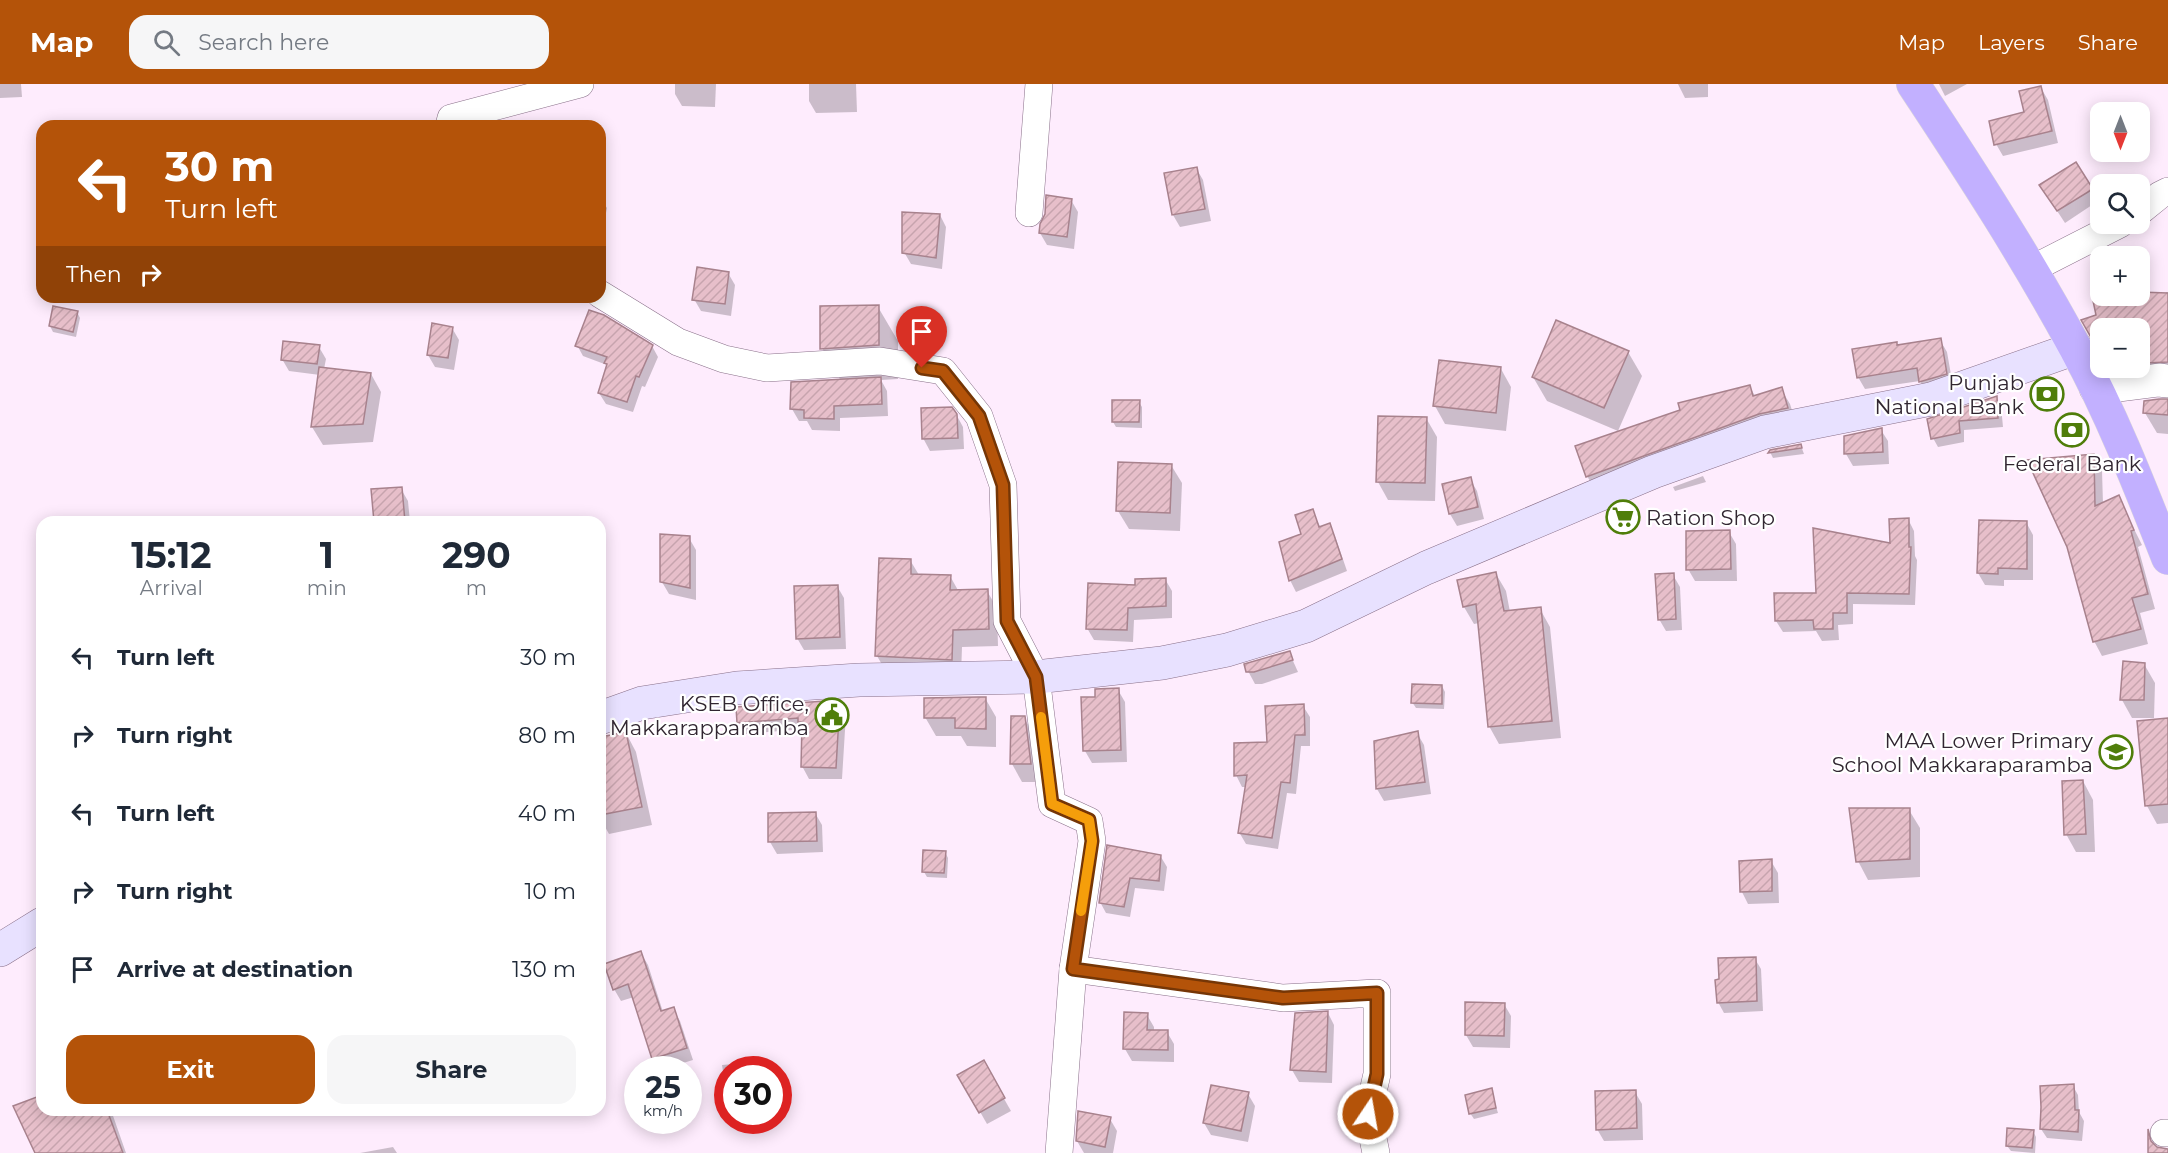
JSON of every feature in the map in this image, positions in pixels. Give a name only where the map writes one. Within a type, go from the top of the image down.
[{"type":"highway","points":[[1913,84],[1980,185],[2076,348],[2096,388],[2168,558]]},
{"type":"main road","points":[[606,716],[642,703],[737,688],[859,680],[1036,677],[1162,663],[1227,650],[1306,626],[1426,568],[1653,472],[1765,432],[1931,399],[2076,348]]},
{"type":"main road","points":[[0,950],[36,928]]},
{"type":"street","points":[[450,120],[580,84]]},
{"type":"street","points":[[1029,213],[1039,84]]},
{"type":"street","points":[[2150,204],[2168,191]]},
{"type":"street","points":[[2030,270],[2100,234]]},
{"type":"street","points":[[606,298],[678,342],[724,359],[767,368],[880,361],[943,371],[979,416],[1003,485],[1007,621],[1036,677],[1052,804],[1089,820],[1092,841],[1073,969],[1059,1153]]},
{"type":"street","points":[[2096,388],[2159,380],[2168,381]]},
{"type":"street","points":[[1073,969],[1283,998],[1377,993],[1377,1074],[1368,1114],[1376,1153]]},
{"type":"building","points":[[2041,86],[2052,131],[1994,145],[1989,121],[2024,112],[2019,91]]},
{"type":"building","points":[[2076,162],[2090,184],[2090,191],[2057,211],[2039,185]]},
{"type":"building","points":[[1197,167],[1205,209],[1172,215],[1164,173]]},
{"type":"building","points":[[1046,195],[1072,199],[1067,237],[1039,233],[1045,214]]},
{"type":"building","points":[[902,212],[940,214],[936,258],[902,253]]},
{"type":"building","points":[[697,267],[729,272],[725,304],[692,300]]},
{"type":"building","points":[[2150,292],[2168,293],[2168,362],[2150,363],[2150,318],[2090,318],[2090,336],[2081,320],[2096,315],[2094,306],[2150,306]]},
{"type":"building","points":[[879,305],[879,345],[820,349],[820,306]]},
{"type":"building","points":[[53,306],[78,311],[73,332],[49,326]]},
{"type":"building","points":[[589,310],[604,315],[653,345],[639,377],[636,376],[627,402],[598,393],[607,357],[575,346]]},
{"type":"building","points":[[1556,320],[1629,351],[1604,408],[1532,377]]},
{"type":"building","points":[[432,323],[453,327],[448,358],[427,355]]},
{"type":"building","points":[[1941,338],[1947,374],[1919,382],[1917,368],[1857,378],[1852,349]]},
{"type":"building","points":[[283,341],[320,345],[317,364],[281,360]]},
{"type":"building","points":[[1439,360],[1501,367],[1496,413],[1433,406]]},
{"type":"building","points":[[319,367],[371,373],[363,424],[311,427]]},
{"type":"building","points":[[881,377],[882,404],[834,406],[834,419],[804,418],[804,410],[790,409],[791,382]]},
{"type":"building","points":[[1750,385],[1753,396],[1782,387],[1788,408],[1759,414],[1586,477],[1575,446],[1680,410],[1678,403]]},
{"type":"building","points":[[1997,396],[1998,418],[1959,421],[1960,433],[1931,439],[1927,419]]},
{"type":"building","points":[[2168,399],[2168,415],[2143,413],[2144,401]]},
{"type":"building","points":[[1112,400],[1140,400],[1139,422],[1112,422]]},
{"type":"building","points":[[952,407],[957,414],[958,438],[922,439],[921,408]]},
{"type":"building","points":[[1378,416],[1427,417],[1425,483],[1376,482]]},
{"type":"building","points":[[1882,428],[1883,452],[1844,454],[1844,436]]},
{"type":"building","points":[[1801,444],[1802,448],[1768,453],[1770,450]]},
{"type":"building","points":[[2094,454],[2095,506],[2119,495],[2134,530],[2131,531],[2148,594],[2132,598],[2141,629],[2093,642],[2067,547],[2027,460]]},
{"type":"building","points":[[1118,462],[1172,464],[1170,513],[1116,511]]},
{"type":"building","points":[[1471,477],[1478,507],[1449,514],[1442,484]]},
{"type":"building","points":[[402,487],[404,516],[373,516],[371,489]]},
{"type":"building","points":[[1313,509],[1319,527],[1330,523],[1342,559],[1289,581],[1279,542],[1301,534],[1295,515]]},
{"type":"building","points":[[1909,518],[1909,547],[1911,547],[1909,594],[1847,593],[1847,613],[1833,613],[1833,629],[1814,629],[1813,620],[1775,621],[1774,593],[1816,593],[1813,528],[1890,543],[1889,519]]},
{"type":"building","points":[[1979,520],[2027,521],[2027,569],[1998,568],[1998,574],[1977,573]]},
{"type":"building","points":[[1730,530],[1731,569],[1686,570],[1686,531]]},
{"type":"building","points":[[660,534],[690,536],[690,588],[660,582]]},
{"type":"building","points":[[879,558],[911,559],[911,574],[951,575],[950,590],[988,589],[989,629],[953,630],[952,660],[875,656]]},
{"type":"building","points":[[1496,572],[1504,611],[1541,607],[1552,721],[1488,727],[1476,604],[1463,607],[1457,580]]},
{"type":"building","points":[[1674,573],[1676,619],[1658,620],[1655,574]]},
{"type":"building","points":[[1166,578],[1166,606],[1128,608],[1127,630],[1086,629],[1088,583],[1135,585],[1135,579]]},
{"type":"building","points":[[838,585],[840,637],[796,639],[794,586]]},
{"type":"building","points":[[1290,651],[1293,660],[1254,672],[1246,672],[1244,664]]},
{"type":"building","points":[[2123,661],[2145,663],[2144,700],[2120,700]]},
{"type":"building","points":[[1412,684],[1442,685],[1442,704],[1411,703]]},
{"type":"building","points":[[1119,688],[1121,750],[1083,751],[1081,697],[1095,697],[1095,689]]},
{"type":"building","points":[[986,697],[986,729],[955,728],[955,718],[924,718],[924,698]]},
{"type":"building","points":[[840,700],[836,768],[801,767],[802,722],[798,722],[798,718],[737,723],[736,707]]},
{"type":"building","points":[[1304,704],[1305,735],[1295,735],[1290,783],[1281,782],[1272,838],[1238,833],[1247,775],[1234,776],[1234,743],[1267,742],[1265,706]]},
{"type":"building","points":[[1011,716],[1025,716],[1031,764],[1010,764]]},
{"type":"building","points":[[2168,718],[2168,804],[2145,806],[2137,721]]},
{"type":"building","points":[[1418,731],[1425,782],[1376,789],[1374,741]]},
{"type":"building","points":[[626,732],[642,807],[606,814],[606,736]]},
{"type":"building","points":[[2083,780],[2086,834],[2064,835],[2062,781]]},
{"type":"building","points":[[1849,808],[1910,808],[1910,859],[1856,862]]},
{"type":"building","points":[[816,812],[817,841],[768,842],[768,813]]},
{"type":"building","points":[[1107,845],[1161,855],[1159,881],[1130,878],[1124,907],[1099,903]]},
{"type":"building","points":[[923,850],[946,851],[944,873],[922,872]]},
{"type":"building","points":[[1772,859],[1772,891],[1740,892],[1739,861]]},
{"type":"building","points":[[641,951],[661,1011],[674,1007],[687,1048],[662,1056],[651,1056],[628,984],[613,990],[606,963]]},
{"type":"building","points":[[1756,957],[1757,1001],[1717,1003],[1715,980],[1719,979],[1718,958]]},
{"type":"building","points":[[1465,1002],[1505,1003],[1504,1036],[1465,1035]]},
{"type":"building","points":[[1328,1011],[1326,1072],[1290,1070],[1295,1013]]},
{"type":"building","points":[[1124,1012],[1148,1013],[1147,1030],[1168,1030],[1168,1050],[1123,1049]]},
{"type":"building","points":[[984,1060],[1005,1098],[979,1113],[957,1075]]},
{"type":"building","points":[[2074,1084],[2075,1110],[2079,1110],[2078,1132],[2040,1129],[2040,1086]]},
{"type":"building","points":[[1211,1085],[1249,1092],[1241,1131],[1203,1123]]},
{"type":"building","points":[[1492,1088],[1496,1108],[1469,1114],[1465,1095]]},
{"type":"building","points":[[1636,1090],[1637,1128],[1596,1130],[1595,1091]]},
{"type":"building","points":[[36,1097],[36,1116],[109,1116],[123,1153],[35,1153],[13,1106]]},
{"type":"building","points":[[1078,1111],[1111,1117],[1105,1147],[1076,1141]]},
{"type":"building","points":[[2007,1128],[2034,1130],[2032,1148],[2006,1146]]},
{"type":"building","points":[[2148,1129],[2151,1141],[2157,1147],[2168,1149],[2168,1153],[2148,1153]]},
{"type":"slow traffic","points":[[1041,717],[1052,804],[1089,820],[1092,841],[1081,911]]},
{"type":"place","name":"Punjab National Bank","points":[[2047,394]]},
{"type":"place","name":"Federal Bank","points":[[2072,430]]},
{"type":"place","name":"Ration Shop","points":[[1623,517]]},
{"type":"place","name":"KSEB Office, Makkarapparamba","points":[[832,715]]},
{"type":"place","name":"MAA Lower Primary School Makkaraparamba","points":[[2116,752]]},
{"type":"route","points":[[922,368],[943,371],[979,416],[1003,485],[1007,621],[1036,677],[1052,804],[1089,820],[1092,841],[1073,969],[1283,998],[1377,993],[1377,1074],[1368,1114]]}]
